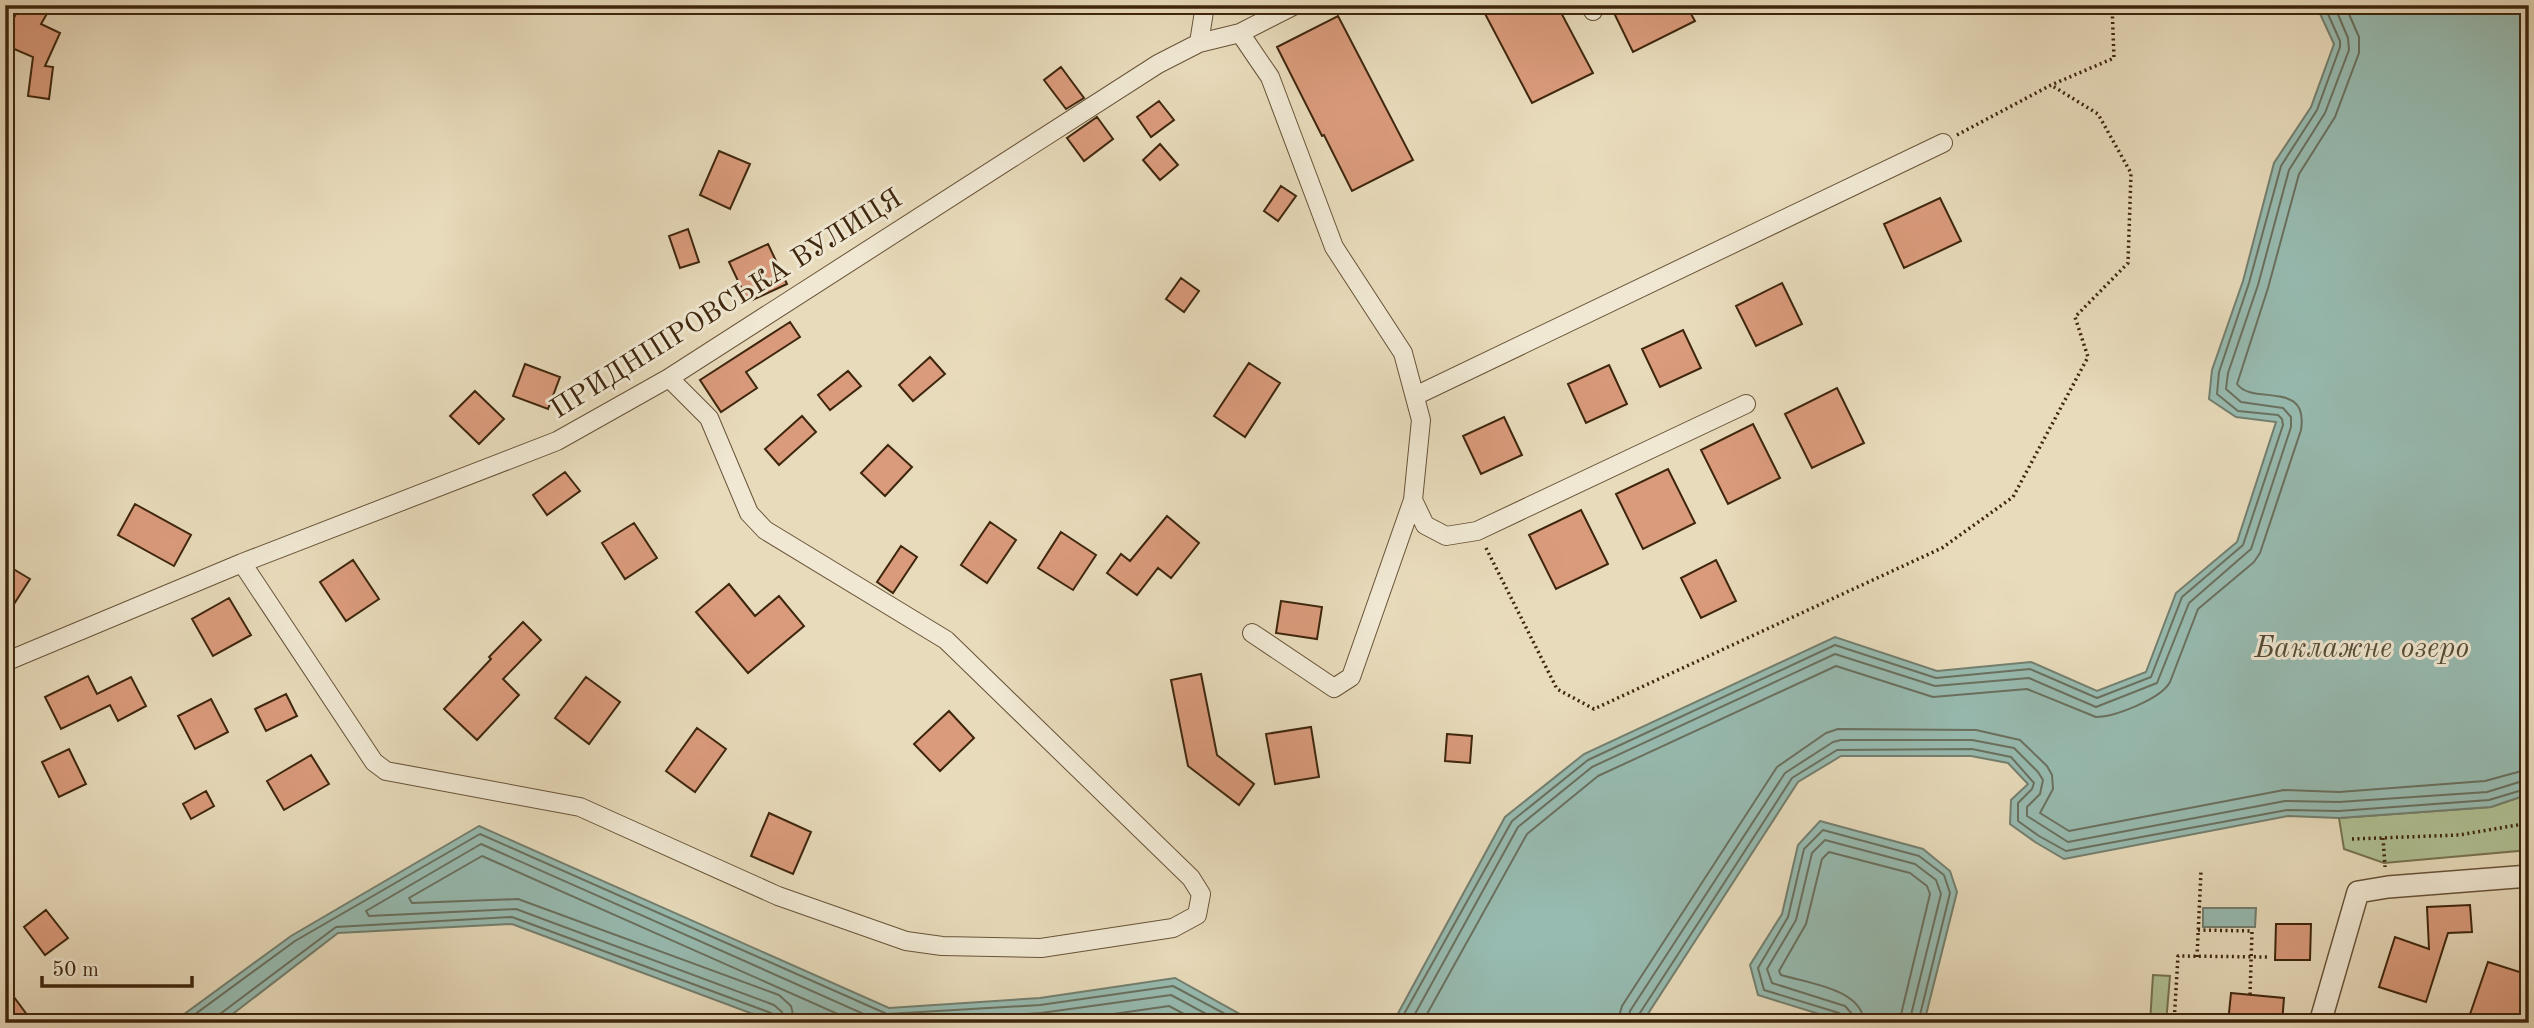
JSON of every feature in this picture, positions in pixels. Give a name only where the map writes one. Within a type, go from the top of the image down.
[{"type":"street","points":[[1199,43],[1205,5]]},
{"type":"street","name":"ПРИДНІПРОВСЬКА ВУЛИЦЯ","points":[[5,662],[242,563],[558,441],[669,378],[1158,64],[1199,43],[1240,33],[1295,5]]},
{"type":"street","points":[[1240,33],[1270,77],[1334,247],[1403,353],[1421,420],[1413,500],[1351,677],[1334,688],[1252,633]]},
{"type":"street","points":[[1415,396],[1943,143]]},
{"type":"street","points":[[242,563],[374,762],[386,771],[580,807],[778,896],[906,941],[942,946],[1041,948],[1173,928],[1197,915],[1201,894],[1191,878],[946,640],[765,530],[748,513],[709,418],[669,378]]},
{"type":"street","points":[[1413,500],[1425,525],[1446,536],[1477,531],[1746,404]]},
{"type":"street","points":[[2320,1023],[2358,892],[2388,887],[2529,876]]},
{"type":"path","points":[[1943,143],[2051,85],[2114,58],[2112,5]]},
{"type":"path","points":[[1477,531],[1557,689],[1594,709],[1942,548],[2013,497],[2088,357],[2075,317],[2128,263],[2131,173],[2098,114],[2051,85]]},
{"type":"path","points":[[2352,839],[2459,835],[2529,823]]},
{"type":"path","points":[[2383,838],[2388,887]]},
{"type":"path","points":[[2197,957],[2201,871]]},
{"type":"path","points":[[2198,930],[2252,931],[2250,995]]},
{"type":"path","points":[[2174,1023],[2178,956],[2270,957]]},
{"type":"green space","points":[[2529,794],[2529,850],[2384,863],[2344,849],[2339,818],[2491,807]]},
{"type":"green space","points":[[2153,975],[2170,976],[2166,1023],[2150,1023]]},
{"type":"water","name":"Баклажне озеро","points":[[2316,5],[2529,5],[2529,794],[2491,807],[2339,818],[2288,816],[2064,859],[2010,824],[2011,800],[2028,784],[2008,763],[1971,756],[1841,756],[1798,782],[1642,1023],[1386,1023],[1396,1017],[1505,817],[1584,754],[1835,637],[1937,671],[2031,662],[2097,691],[2146,672],[2176,593],[2237,542],[2276,422],[2236,417],[2209,399],[2212,370],[2243,281],[2274,163],[2311,107],[2334,44]]},
{"type":"water","points":[[1820,821],[1923,849],[1950,871],[1957,892],[1924,1023],[1848,1023],[1758,995],[1750,965],[1782,914],[1798,845]]},
{"type":"water","points":[[479,826],[889,1008],[1040,998],[1175,978],[1256,1023],[777,1023],[512,924],[338,933],[221,1023],[172,1023],[291,936]]},
{"type":"water","points":[[2203,908],[2256,908],[2255,927],[2203,927]]},
{"type":"building","points":[[20,5],[52,5],[41,24],[60,33],[45,66],[53,67],[49,99],[28,96],[33,57],[5,45],[5,37]]},
{"type":"building","points":[[1493,5],[1557,5],[1593,73],[1532,103],[1483,10]]},
{"type":"building","points":[[1630,5],[1686,5],[1695,21],[1633,52],[1614,13]]},
{"type":"building","points":[[1338,16],[1413,160],[1352,191],[1277,47]]},
{"type":"building","points":[[1061,67],[1084,98],[1066,109],[1044,80]]},
{"type":"building","points":[[1159,101],[1174,120],[1151,137],[1137,117]]},
{"type":"building","points":[[1097,117],[1113,139],[1084,161],[1067,138]]},
{"type":"building","points":[[1160,144],[1178,165],[1160,180],[1143,160]]},
{"type":"building","points":[[719,151],[750,164],[730,209],[700,195]]},
{"type":"building","points":[[1281,186],[1296,196],[1278,221],[1264,211]]},
{"type":"building","points":[[1940,198],[1961,241],[1904,268],[1884,224]]},
{"type":"building","points":[[688,229],[699,262],[680,268],[669,236]]},
{"type":"building","points":[[768,244],[787,284],[748,302],[729,262]]},
{"type":"building","points":[[1181,278],[1199,291],[1184,312],[1166,299]]},
{"type":"building","points":[[1782,283],[1802,324],[1756,346],[1736,306]]},
{"type":"building","points":[[790,322],[800,337],[746,372],[757,388],[721,412],[700,380]]},
{"type":"building","points":[[1683,330],[1701,368],[1660,387],[1642,349]]},
{"type":"building","points":[[930,357],[945,374],[913,401],[899,385]]},
{"type":"building","points":[[1249,363],[1280,383],[1245,437],[1214,416]]},
{"type":"building","points":[[525,364],[560,377],[548,409],[513,396]]},
{"type":"building","points":[[1609,365],[1627,404],[1586,423],[1568,384]]},
{"type":"building","points":[[848,371],[861,386],[830,410],[818,395]]},
{"type":"building","points":[[1837,388],[1864,443],[1812,468],[1785,414]]},
{"type":"building","points":[[475,391],[504,419],[479,444],[450,416]]},
{"type":"building","points":[[802,416],[816,432],[779,465],[765,449]]},
{"type":"building","points":[[1504,417],[1522,455],[1481,474],[1463,436]]},
{"type":"building","points":[[1753,424],[1780,478],[1728,504],[1701,450]]},
{"type":"building","points":[[888,445],[912,467],[885,496],[861,473]]},
{"type":"building","points":[[1668,469],[1695,523],[1643,549],[1616,494]]},
{"type":"building","points":[[565,472],[580,491],[547,515],[533,495]]},
{"type":"building","points":[[135,504],[191,535],[174,566],[118,535]]},
{"type":"building","points":[[1581,510],[1608,564],[1556,589],[1529,535]]},
{"type":"building","points":[[1167,516],[1199,543],[1171,578],[1158,568],[1137,595],[1107,573],[1121,554],[1130,561]]},
{"type":"building","points":[[990,522],[1016,540],[987,583],[961,565]]},
{"type":"building","points":[[634,523],[657,558],[625,579],[602,543]]},
{"type":"building","points":[[1061,532],[1096,555],[1073,590],[1038,568]]},
{"type":"building","points":[[901,546],[917,557],[893,593],[877,582]]},
{"type":"building","points":[[353,560],[379,599],[346,621],[320,582]]},
{"type":"building","points":[[1716,560],[1736,601],[1701,618],[1681,578]]},
{"type":"building","points":[[5,564],[30,579],[5,618]]},
{"type":"building","points":[[729,584],[755,616],[779,596],[804,626],[748,673],[696,612]]},
{"type":"building","points":[[229,598],[251,635],[213,656],[192,619]]},
{"type":"building","points":[[1281,601],[1322,607],[1317,639],[1276,633]]},
{"type":"building","points":[[523,622],[541,640],[503,679],[519,695],[477,740],[444,709]]},
{"type":"building","points":[[1201,674],[1217,755],[1254,784],[1239,805],[1188,766],[1171,680]]},
{"type":"building","points":[[88,676],[97,694],[131,677],[146,706],[118,721],[110,705],[61,729],[45,697]]},
{"type":"building","points":[[586,677],[620,702],[589,744],[555,718]]},
{"type":"building","points":[[286,694],[297,716],[266,731],[255,709]]},
{"type":"building","points":[[211,699],[228,732],[195,749],[178,716]]},
{"type":"building","points":[[949,711],[974,738],[940,771],[914,744]]},
{"type":"building","points":[[1311,727],[1319,777],[1275,784],[1266,734]]},
{"type":"building","points":[[697,728],[726,749],[695,792],[666,771]]},
{"type":"building","points":[[1447,734],[1472,736],[1470,763],[1445,761]]},
{"type":"building","points":[[69,749],[86,784],[59,797],[42,762]]},
{"type":"building","points":[[311,755],[329,784],[284,810],[267,781]]},
{"type":"building","points":[[206,791],[214,806],[191,819],[183,804]]},
{"type":"building","points":[[769,813],[811,832],[793,874],[751,856]]},
{"type":"building","points":[[2470,905],[2472,932],[2448,933],[2426,1002],[2379,987],[2395,937],[2429,949],[2427,907]]},
{"type":"building","points":[[46,910],[68,938],[45,955],[24,927]]},
{"type":"building","points":[[2276,924],[2311,924],[2310,960],[2275,960]]},
{"type":"building","points":[[2488,962],[2529,975],[2529,1002],[2522,1023],[2467,1023]]},
{"type":"building","points":[[5,985],[28,1016],[19,1023],[5,1023]]},
{"type":"building","points":[[2231,993],[2284,998],[2282,1023],[2228,1023]]}]
